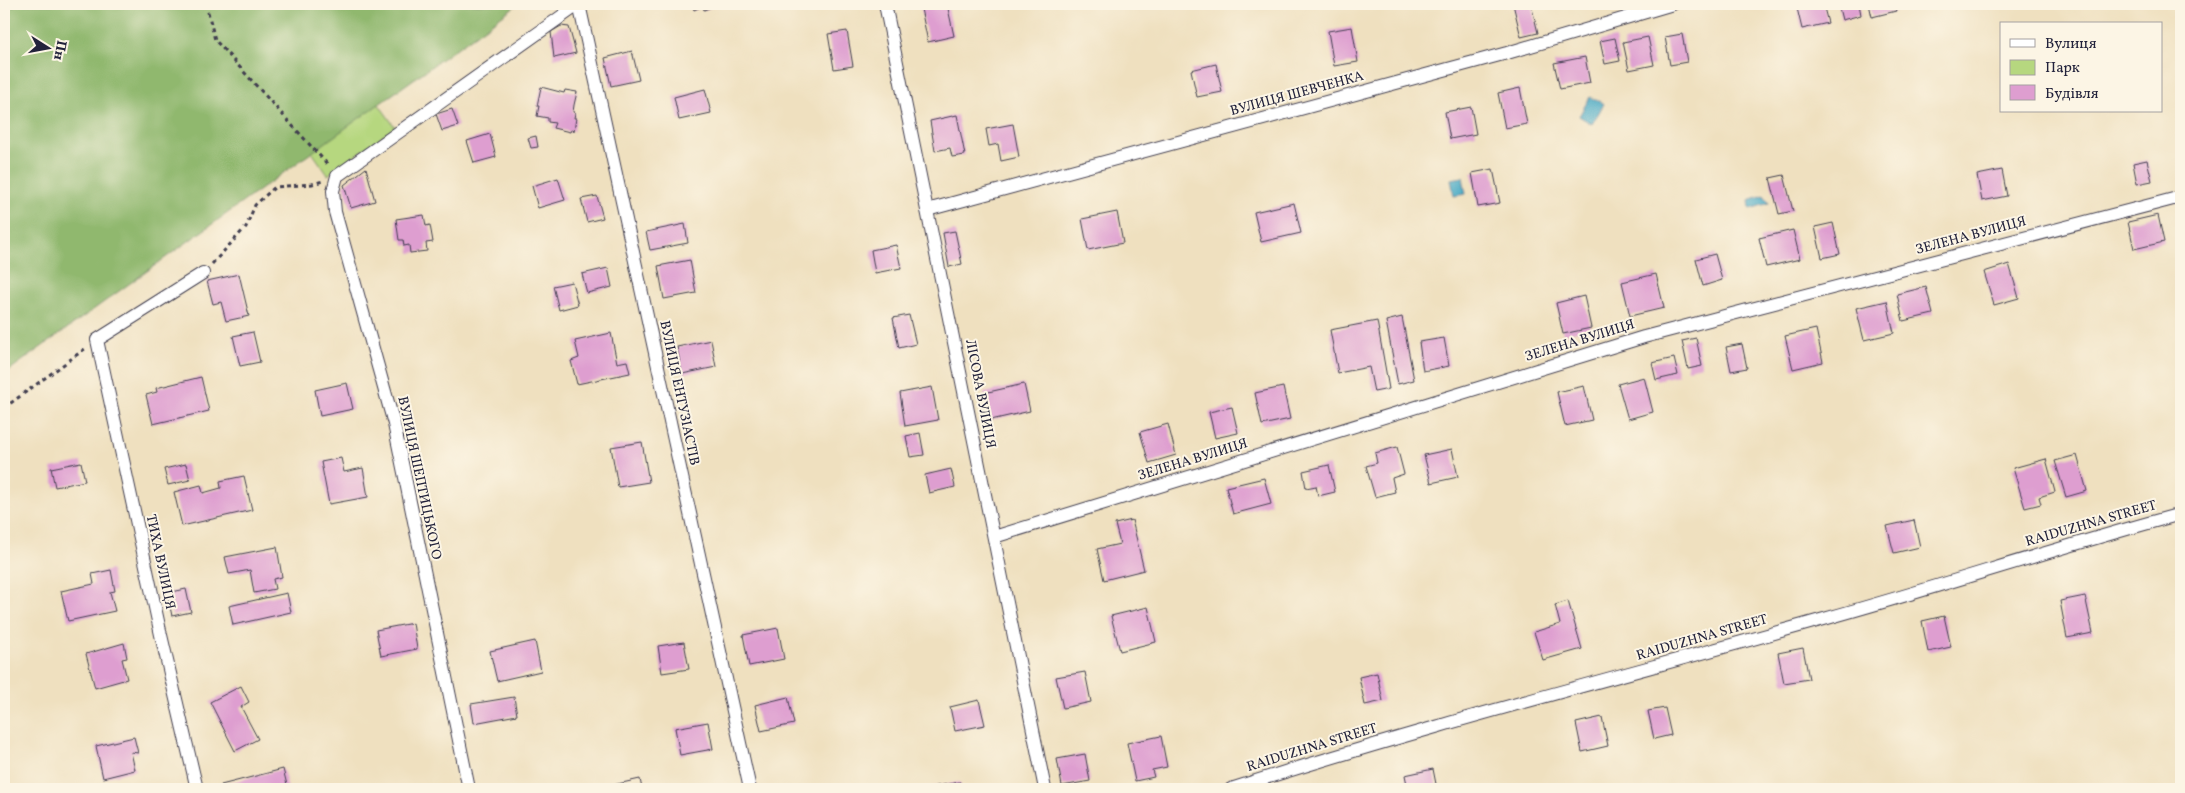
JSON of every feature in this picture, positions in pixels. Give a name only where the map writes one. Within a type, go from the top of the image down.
[{"type":"street","points":[[337,176],[579,4]]},
{"type":"street","name":"ВУЛИЦЯ ЕНТУЗІАСТІВ","points":[[579,4],[750,789]]},
{"type":"street","name":"ЛІСОВА ВУЛИЦЯ","points":[[885,4],[1045,789]]},
{"type":"street","name":"ВУЛИЦЯ ШЕВЧЕНКА","points":[[928,210],[1507,53],[1673,4]]},
{"type":"street","name":"ВУЛИЦЯ ШЕПТИЦЬКОГО","points":[[337,176],[333,191],[335,212],[394,424],[469,789]]},
{"type":"street","name":"ЗЕЛЕНА ВУЛИЦЯ","points":[[994,536],[1644,337],[2181,197]]},
{"type":"street","points":[[96,340],[203,273]]},
{"type":"street","name":"ТИХА ВУЛИЦЯ","points":[[96,340],[197,789]]},
{"type":"street","name":"RAIDUZHNA STREET","points":[[1231,789],[1331,757],[1828,618],[2181,514]]},
{"type":"path","points":[[4,9],[17,4]]},
{"type":"path","points":[[203,273],[246,227],[255,205],[275,187],[312,184],[337,176],[215,40],[206,4]]},
{"type":"path","points":[[4,408],[96,340]]},
{"type":"green space","points":[[4,4],[518,4],[4,374]]},
{"type":"green space","points":[[353,68],[395,127],[328,175],[286,115]]},
{"type":"water","points":[[1590,97],[1604,104],[1592,124],[1579,116]]},
{"type":"water","points":[[1463,177],[1466,194],[1454,196],[1451,179]]},
{"type":"water","points":[[1764,195],[1769,203],[1750,209],[1749,200]]},
{"type":"building","points":[[692,4],[719,4],[704,10],[703,6],[694,10]]},
{"type":"building","points":[[920,4],[947,4],[954,36],[928,42]]},
{"type":"building","points":[[1513,4],[1531,4],[1538,33],[1521,37]]},
{"type":"building","points":[[1796,4],[1823,4],[1828,23],[1802,29]]},
{"type":"building","points":[[1838,4],[1859,4],[1861,15],[1842,20]]},
{"type":"building","points":[[1869,4],[1894,4],[1896,11],[1872,17]]},
{"type":"building","points":[[561,26],[569,27],[576,53],[554,58],[551,32]]},
{"type":"building","points":[[1352,27],[1358,62],[1334,66],[1328,31]]},
{"type":"building","points":[[847,31],[853,66],[834,69],[828,34]]},
{"type":"building","points":[[1682,34],[1687,62],[1670,65],[1665,37]]},
{"type":"building","points":[[1648,37],[1654,65],[1629,70],[1623,42]]},
{"type":"building","points":[[1615,38],[1620,61],[1605,64],[1600,41]]},
{"type":"building","points":[[632,51],[639,80],[611,86],[605,58]]},
{"type":"building","points":[[1585,57],[1590,83],[1560,89],[1554,63]]},
{"type":"building","points":[[1216,64],[1222,92],[1197,97],[1191,70]]},
{"type":"building","points":[[541,87],[564,93],[565,90],[577,92],[573,112],[575,113],[574,118],[576,118],[574,131],[571,130],[570,132],[553,128],[555,123],[548,122],[548,118],[537,116]]},
{"type":"building","points":[[1520,88],[1527,124],[1505,128],[1498,93]]},
{"type":"building","points":[[705,89],[711,113],[679,120],[674,97]]},
{"type":"building","points":[[1471,107],[1476,134],[1450,139],[1445,112]]},
{"type":"building","points":[[452,109],[458,126],[442,131],[436,114]]},
{"type":"building","points":[[957,115],[965,155],[952,157],[950,148],[935,151],[930,121]]},
{"type":"building","points":[[1013,124],[1019,157],[1001,161],[998,144],[989,146],[986,129]]},
{"type":"building","points":[[490,134],[496,157],[474,163],[467,141]]},
{"type":"building","points":[[536,136],[538,147],[531,148],[528,138]]},
{"type":"building","points":[[2147,160],[2152,181],[2137,184],[2133,163]]},
{"type":"building","points":[[366,168],[375,201],[351,208],[344,185]]},
{"type":"building","points":[[1493,169],[1500,203],[1478,207],[1472,173]]},
{"type":"building","points":[[2002,170],[2007,196],[1982,201],[1977,175]]},
{"type":"building","points":[[1784,175],[1793,211],[1779,214],[1770,178]]},
{"type":"building","points":[[558,178],[565,200],[538,208],[532,186]]},
{"type":"building","points":[[597,196],[603,218],[587,222],[581,199]]},
{"type":"building","points":[[1294,203],[1301,233],[1261,242],[1254,212]]},
{"type":"building","points":[[1117,212],[1123,243],[1088,250],[1082,219]]},
{"type":"building","points":[[424,215],[426,226],[430,225],[433,242],[426,243],[427,251],[410,253],[409,245],[404,246],[403,240],[399,240],[396,219]]},
{"type":"building","points":[[2158,215],[2164,242],[2134,249],[2128,222]]},
{"type":"building","points":[[1833,223],[1840,254],[1822,258],[1815,227]]},
{"type":"building","points":[[685,224],[688,243],[650,250],[646,232]]},
{"type":"building","points":[[1793,230],[1800,259],[1766,267],[1759,238]]},
{"type":"building","points":[[955,231],[962,264],[949,267],[943,233]]},
{"type":"building","points":[[896,245],[901,268],[875,273],[871,250]]},
{"type":"building","points":[[1715,254],[1722,280],[1703,286],[1696,259]]},
{"type":"building","points":[[690,260],[696,293],[664,299],[658,266]]},
{"type":"building","points":[[2009,264],[2019,298],[1994,305],[1984,272]]},
{"type":"building","points":[[608,268],[612,287],[587,293],[582,274]]},
{"type":"building","points":[[239,274],[249,316],[226,321],[221,302],[213,304],[207,281]]},
{"type":"building","points":[[1656,274],[1664,308],[1630,316],[1622,282]]},
{"type":"building","points":[[572,282],[578,305],[559,310],[553,286]]},
{"type":"building","points":[[1926,287],[1933,314],[1903,321],[1897,294]]},
{"type":"building","points":[[1584,296],[1591,328],[1563,334],[1556,303]]},
{"type":"building","points":[[1887,301],[1894,333],[1864,340],[1856,308]]},
{"type":"building","points":[[909,315],[916,344],[899,348],[893,318]]},
{"type":"building","points":[[1402,317],[1414,380],[1398,384],[1386,321]]},
{"type":"building","points":[[1377,321],[1389,389],[1374,392],[1369,367],[1338,373],[1330,330]]},
{"type":"building","points":[[1816,329],[1823,362],[1793,369],[1785,336]]},
{"type":"building","points":[[253,332],[260,362],[240,366],[233,336]]},
{"type":"building","points":[[611,333],[617,363],[627,361],[630,373],[577,384],[571,361],[579,358],[575,341]]},
{"type":"building","points":[[1444,338],[1449,366],[1423,371],[1419,342]]},
{"type":"building","points":[[1696,338],[1702,366],[1688,369],[1682,341]]},
{"type":"building","points":[[711,340],[716,367],[682,374],[677,347]]},
{"type":"building","points":[[1742,344],[1747,368],[1731,371],[1726,347]]},
{"type":"building","points":[[1674,358],[1678,375],[1656,380],[1652,363]]},
{"type":"building","points":[[201,377],[209,411],[153,424],[146,395],[157,392],[156,388]]},
{"type":"building","points":[[1644,377],[1653,412],[1628,419],[1618,384]]},
{"type":"building","points":[[347,383],[353,409],[320,416],[315,390]]},
{"type":"building","points":[[1024,384],[1030,411],[991,420],[984,393]]},
{"type":"building","points":[[1584,386],[1592,420],[1565,426],[1557,392]]},
{"type":"building","points":[[932,387],[938,420],[905,426],[900,393]]},
{"type":"building","points":[[1283,387],[1290,419],[1262,425],[1255,393]]},
{"type":"building","points":[[1232,407],[1238,433],[1215,438],[1209,412]]},
{"type":"building","points":[[1168,424],[1176,455],[1149,463],[1140,432]]},
{"type":"building","points":[[920,433],[924,455],[910,457],[906,436]]},
{"type":"building","points":[[642,442],[649,482],[618,487],[611,447]]},
{"type":"building","points":[[1397,447],[1404,474],[1392,478],[1395,492],[1375,497],[1366,466],[1377,463],[1375,453]]},
{"type":"building","points":[[1452,449],[1458,477],[1431,483],[1424,455]]},
{"type":"building","points":[[2077,455],[2087,491],[2066,497],[2055,461]]},
{"type":"building","points":[[341,458],[344,472],[363,468],[368,497],[329,504],[321,462]]},
{"type":"building","points":[[2046,459],[2055,492],[2039,497],[2041,504],[2025,508],[2013,468]]},
{"type":"building","points":[[81,462],[85,481],[55,487],[51,468]]},
{"type":"building","points":[[186,464],[190,480],[168,485],[164,469]]},
{"type":"building","points":[[1329,465],[1335,492],[1318,496],[1316,486],[1306,488],[1303,471]]},
{"type":"building","points":[[951,469],[955,487],[929,493],[925,475]]},
{"type":"building","points":[[244,476],[252,510],[182,526],[174,492],[201,485],[203,493],[221,488],[220,481]]},
{"type":"building","points":[[1264,478],[1271,504],[1233,514],[1226,487]]},
{"type":"building","points":[[1132,520],[1144,570],[1104,580],[1097,549],[1120,544],[1115,524]]},
{"type":"building","points":[[1914,520],[1920,547],[1894,553],[1887,526]]},
{"type":"building","points":[[277,547],[282,577],[273,579],[275,589],[254,593],[250,570],[229,574],[225,557]]},
{"type":"building","points":[[111,570],[115,591],[110,592],[115,611],[68,621],[61,591],[94,584],[92,574]]},
{"type":"building","points":[[186,589],[191,612],[172,616],[167,593]]},
{"type":"building","points":[[287,593],[291,612],[233,625],[229,606]]},
{"type":"building","points":[[2085,596],[2093,633],[2067,638],[2060,601]]},
{"type":"building","points":[[1568,601],[1582,649],[1543,660],[1534,632],[1560,624],[1555,605]]},
{"type":"building","points":[[1148,607],[1156,642],[1120,651],[1111,616]]},
{"type":"building","points":[[1944,616],[1951,647],[1928,652],[1922,621]]},
{"type":"building","points":[[413,623],[417,649],[381,656],[376,630]]},
{"type":"building","points":[[778,628],[784,659],[749,666],[743,635]]},
{"type":"building","points":[[535,641],[541,671],[497,681],[490,651]]},
{"type":"building","points":[[684,642],[689,669],[662,673],[658,646]]},
{"type":"building","points":[[124,643],[127,658],[122,659],[127,679],[95,688],[86,654]]},
{"type":"building","points":[[1803,648],[1809,679],[1784,683],[1778,653]]},
{"type":"building","points":[[1085,672],[1091,702],[1063,708],[1056,677]]},
{"type":"building","points":[[1377,673],[1383,701],[1365,705],[1359,677]]},
{"type":"building","points":[[241,686],[249,702],[241,707],[258,739],[235,751],[210,702]]},
{"type":"building","points":[[514,697],[517,715],[474,723],[471,704]]},
{"type":"building","points":[[788,697],[794,724],[761,731],[755,705]]},
{"type":"building","points":[[979,700],[985,725],[955,731],[950,707]]},
{"type":"building","points":[[1665,708],[1671,735],[1654,739],[1648,711]]},
{"type":"building","points":[[1602,717],[1608,746],[1582,752],[1576,723]]},
{"type":"building","points":[[708,722],[713,749],[680,755],[675,728]]},
{"type":"building","points":[[1161,736],[1167,767],[1152,770],[1154,777],[1135,781],[1127,743]]},
{"type":"building","points":[[134,737],[138,753],[131,752],[135,770],[103,778],[96,746]]},
{"type":"building","points":[[1085,754],[1090,781],[1062,786],[1057,759]]},
{"type":"building","points":[[283,769],[288,789],[222,789],[221,785]]},
{"type":"building","points":[[1433,769],[1437,789],[1408,789],[1405,775]]},
{"type":"building","points":[[640,779],[642,789],[614,789],[613,785]]},
{"type":"building","points":[[960,782],[961,789],[931,789],[931,787]]}]
